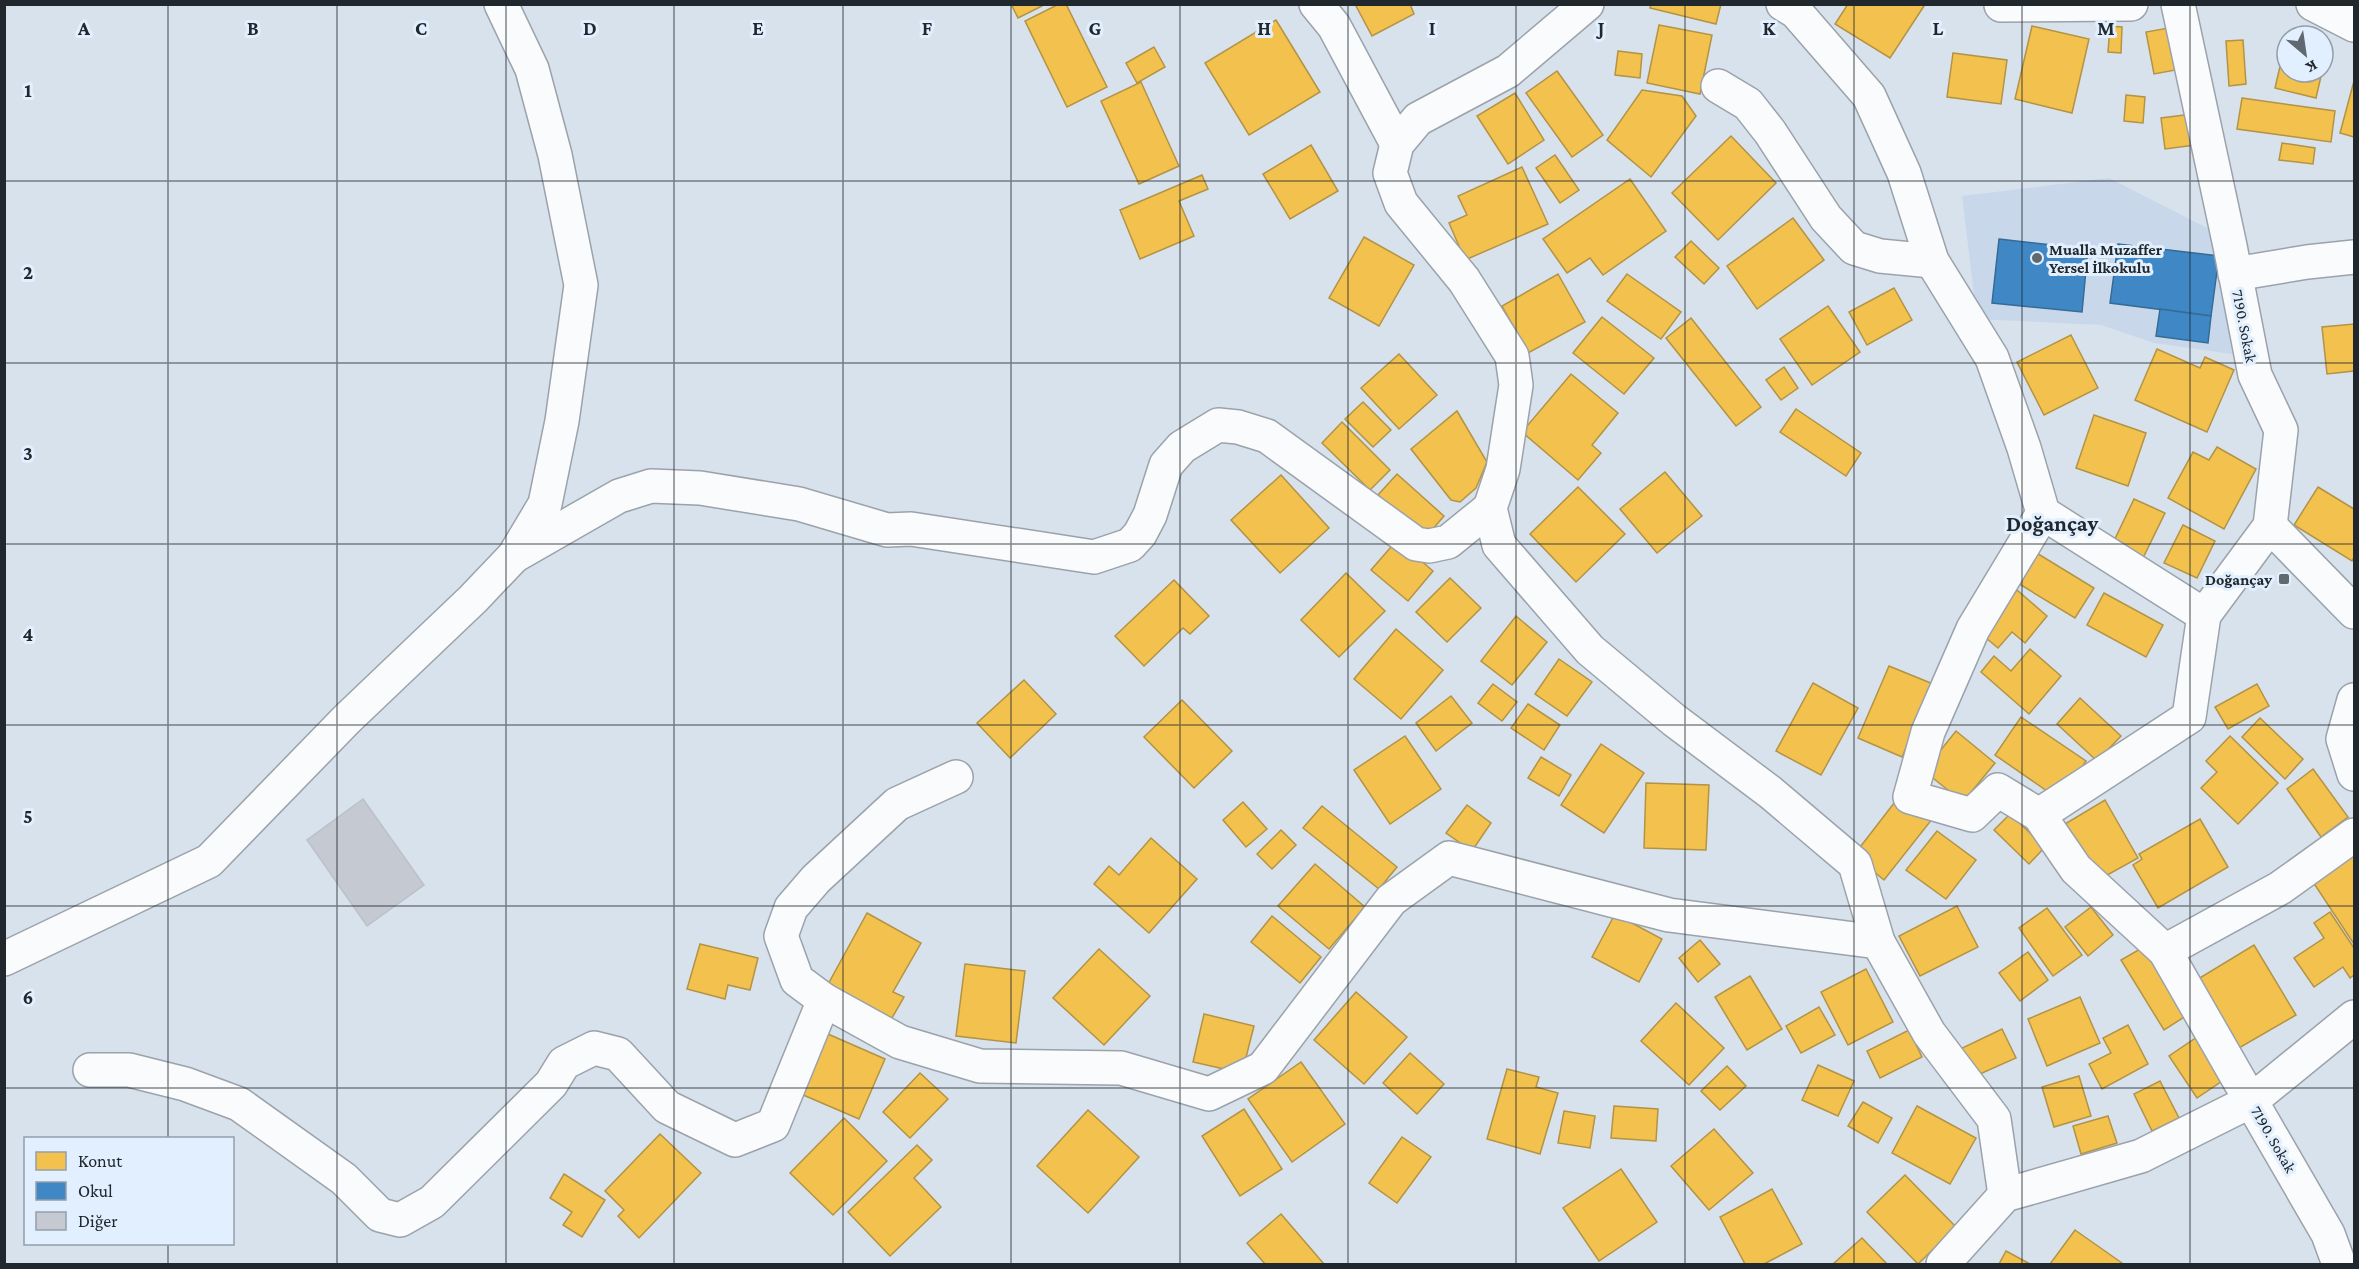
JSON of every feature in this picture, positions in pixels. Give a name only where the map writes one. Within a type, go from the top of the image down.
[{"type":"street","points":[[4,959],[209,861],[347,719],[473,599],[514,556],[545,504],[562,421],[581,285],[555,155],[531,69],[501,4]]},
{"type":"street","points":[[1316,4],[1334,26],[1397,144]]},
{"type":"street","points":[[1587,4],[1508,71],[1419,119],[1397,144],[1390,173],[1401,203],[1464,280],[1512,356],[1516,385],[1503,469],[1490,508],[1499,545],[1590,650],[1674,720],[1770,792],[1856,864],[1878,942],[1929,1033],[1994,1119],[2005,1195]]},
{"type":"street","points":[[1783,4],[1796,12],[1869,96],[1904,173],[1932,261],[1992,358],[2024,448],[2043,513],[2204,615]]},
{"type":"street","points":[[2001,5],[2131,4]]},
{"type":"street","name":"7190. Sokak","points":[[2178,4],[2254,375],[2281,430],[2270,526]]},
{"type":"street","points":[[2313,4],[2355,24]]},
{"type":"street","points":[[1718,86],[1748,104],[1770,132],[1826,218],[1854,248],[1880,256],[1932,261]]},
{"type":"street","points":[[2235,274],[2355,257]]},
{"type":"street","points":[[514,556],[619,496],[651,486],[700,488],[799,504],[887,530],[911,529],[1094,557],[1130,545],[1140,534],[1150,514],[1166,465],[1182,447],[1218,425],[1238,427],[1267,436],[1416,544],[1430,546],[1448,542],[1490,508]]},
{"type":"street","points":[[1944,1264],[2005,1195],[2141,1156],[2251,1101],[2165,951],[2076,869],[2038,815],[1998,790],[1972,815],[1910,797],[1928,732],[1973,629],[2043,513]]},
{"type":"street","points":[[2038,815],[2189,717],[2204,615],[2270,526],[2355,612]]},
{"type":"street","points":[[2355,700],[2343,739],[2355,774]]},
{"type":"street","points":[[956,777],[897,804],[816,879],[791,908],[781,936],[797,980],[824,1000],[900,1042],[980,1066],[1121,1068],[1209,1094],[1263,1068],[1391,900],[1449,858],[1669,915],[1878,942]]},
{"type":"street","points":[[2165,951],[2280,888],[2355,836]]},
{"type":"street","points":[[90,1070],[129,1071],[185,1084],[239,1104],[344,1179],[380,1215],[400,1220],[432,1202],[551,1084],[564,1063],[594,1048],[618,1054],[667,1107],[735,1140],[773,1125],[824,1000]]},
{"type":"street","name":"7190. Sokak","points":[[2339,1264],[2328,1234],[2251,1101],[2355,1017]]},
{"type":"shaded area","points":[[2109,178],[2221,235],[2232,354],[2154,343],[2101,325],[1977,319],[1962,196]]},
{"type":"building: Konut","points":[[1011,4],[1042,4],[1042,6],[1018,18]]},
{"type":"building: Konut","points":[[1059,4],[1066,4],[1107,87],[1067,107],[1025,21]]},
{"type":"building: Konut","points":[[1355,4],[1410,4],[1414,14],[1372,36]]},
{"type":"building: Konut","points":[[1651,4],[1721,4],[1716,24],[1650,8]]},
{"type":"building: Konut","points":[[1848,4],[1922,4],[1924,6],[1890,58],[1835,24]]},
{"type":"building: Konut","points":[[1276,20],[1320,92],[1249,135],[1205,63]]},
{"type":"building: Konut","points":[[1659,25],[1712,35],[1700,94],[1647,83]]},
{"type":"building: Konut","points":[[2032,26],[2089,39],[2072,113],[2015,99]]},
{"type":"building: Konut","points":[[2110,26],[2122,27],[2121,53],[2108,52]]},
{"type":"building: Konut","points":[[2174,27],[2181,69],[2154,74],[2146,32]]},
{"type":"building: Konut","points":[[2243,40],[2246,84],[2229,86],[2226,41]]},
{"type":"building: Konut","points":[[1154,47],[1165,67],[1137,83],[1126,63]]},
{"type":"building: Konut","points":[[1618,51],[1642,54],[1640,78],[1615,75]]},
{"type":"building: Konut","points":[[1953,53],[2007,60],[2001,104],[1947,97]]},
{"type":"building: Konut","points":[[1557,71],[1603,135],[1572,157],[1526,93]]},
{"type":"building: Konut","points":[[2354,81],[2354,137],[2340,133]]},
{"type":"building: Konut","points":[[1141,82],[1179,166],[1139,184],[1101,101]]},
{"type":"building: Konut","points":[[2276,84],[2319,84],[2316,98],[2275,88]]},
{"type":"building: Konut","points":[[1642,90],[1682,96],[1696,116],[1651,177],[1607,140]]},
{"type":"building: Konut","points":[[1515,93],[1544,140],[1508,164],[1477,116]]},
{"type":"building: Konut","points":[[2126,95],[2145,97],[2143,123],[2124,121]]},
{"type":"building: Konut","points":[[2242,98],[2335,111],[2331,142],[2237,129]]},
{"type":"building: Konut","points":[[2192,114],[2195,145],[2165,149],[2161,118]]},
{"type":"building: Konut","points":[[1731,136],[1776,183],[1718,240],[1672,193]]},
{"type":"building: Konut","points":[[2282,143],[2315,148],[2313,164],[2279,160]]},
{"type":"building: Konut","points":[[1311,145],[1338,191],[1290,219],[1263,174]]},
{"type":"building: Konut","points":[[1555,155],[1579,190],[1560,203],[1536,168]]},
{"type":"building: Konut","points":[[1522,167],[1548,224],[1465,260],[1449,223],[1467,215],[1458,196]]},
{"type":"building: Konut","points":[[1202,175],[1208,189],[1179,201],[1194,236],[1140,259],[1120,210]]},
{"type":"building: Konut","points":[[1630,179],[1666,231],[1603,275],[1590,258],[1567,273],[1543,239]]},
{"type":"building: Konut","points":[[1793,218],[1824,260],[1757,309],[1727,266]]},
{"type":"building: Konut","points":[[1364,237],[1414,265],[1379,326],[1329,298]]},
{"type":"building: Konut","points":[[1691,241],[1719,268],[1704,284],[1675,257]]},
{"type":"building: Konut","points":[[1558,274],[1585,322],[1528,353],[1502,306]]},
{"type":"building: Konut","points":[[1627,274],[1681,312],[1661,339],[1607,301]]},
{"type":"building: Konut","points":[[1894,288],[1912,320],[1867,345],[1849,312]]},
{"type":"building: Konut","points":[[1828,306],[1860,352],[1812,385],[1780,339]]},
{"type":"building: Konut","points":[[1602,317],[1654,358],[1624,394],[1573,353]]},
{"type":"building: Konut","points":[[1691,318],[1761,407],[1736,426],[1666,338]]},
{"type":"building: Konut","points":[[2354,324],[2354,371],[2327,374],[2322,327]]},
{"type":"building: Konut","points":[[2071,335],[2098,388],[2044,415],[2017,362]]},
{"type":"building: Konut","points":[[2157,349],[2200,368],[2205,357],[2234,370],[2207,432],[2135,400]]},
{"type":"building: Konut","points":[[1399,354],[1437,395],[1399,429],[1361,388]]},
{"type":"building: Konut","points":[[1784,367],[1798,388],[1781,400],[1766,380]]},
{"type":"building: Konut","points":[[1571,374],[1618,413],[1592,445],[1601,453],[1578,480],[1522,432]]},
{"type":"building: Konut","points":[[1363,402],[1391,430],[1373,447],[1345,419]]},
{"type":"building: Konut","points":[[1796,409],[1861,453],[1846,476],[1780,432]]},
{"type":"building: Konut","points":[[1457,411],[1487,462],[1476,488],[1460,502],[1451,500],[1411,449]]},
{"type":"building: Konut","points":[[2094,415],[2146,433],[2128,486],[2076,468]]},
{"type":"building: Konut","points":[[1342,422],[1390,470],[1370,490],[1322,443]]},
{"type":"building: Konut","points":[[2217,447],[2256,469],[2224,529],[2168,498],[2193,452],[2209,460]]},
{"type":"building: Konut","points":[[1665,472],[1702,516],[1657,553],[1620,509]]},
{"type":"building: Konut","points":[[1397,474],[1444,516],[1426,537],[1378,495]]},
{"type":"building: Konut","points":[[1281,475],[1329,528],[1280,573],[1231,520]]},
{"type":"building: Konut","points":[[1578,487],[1625,534],[1576,582],[1530,534]]},
{"type":"building: Konut","points":[[2318,487],[2354,509],[2354,557],[2352,561],[2294,525]]},
{"type":"building: Konut","points":[[2134,499],[2165,513],[2142,560],[2112,545]]},
{"type":"building: Konut","points":[[2183,525],[2215,541],[2197,578],[2164,563]]},
{"type":"building: Konut","points":[[1397,540],[1433,571],[1408,601],[1371,570]]},
{"type":"building: Konut","points":[[2035,552],[2094,588],[2075,618],[2016,582]]},
{"type":"building: Konut","points":[[1346,573],[1385,611],[1339,657],[1301,620]]},
{"type":"building: Konut","points":[[1450,578],[1481,608],[1447,642],[1416,612]]},
{"type":"building: Konut","points":[[1174,580],[1209,616],[1190,634],[1183,628],[1144,666],[1115,636]]},
{"type":"building: Konut","points":[[2017,590],[2047,616],[2025,643],[2012,632],[1998,648],[1980,633]]},
{"type":"building: Konut","points":[[2104,593],[2163,625],[2146,657],[2087,625]]},
{"type":"building: Konut","points":[[1516,616],[1547,642],[1512,685],[1481,661]]},
{"type":"building: Konut","points":[[1396,629],[1443,670],[1401,719],[1354,679]]},
{"type":"building: Konut","points":[[2030,649],[2061,676],[2029,714],[1981,672],[1994,656],[2011,671]]},
{"type":"building: Konut","points":[[1559,659],[1592,682],[1567,716],[1535,694]]},
{"type":"building: Konut","points":[[1889,666],[1933,684],[1902,757],[1858,738]]},
{"type":"building: Konut","points":[[1024,680],[1056,714],[1010,758],[977,723]]},
{"type":"building: Konut","points":[[1813,683],[1858,708],[1821,775],[1776,751]]},
{"type":"building: Konut","points":[[1493,684],[1517,702],[1502,721],[1478,703]]},
{"type":"building: Konut","points":[[2257,684],[2269,706],[2228,729],[2215,707]]},
{"type":"building: Konut","points":[[1451,696],[1472,723],[1436,751],[1416,723]]},
{"type":"building: Konut","points":[[2080,698],[2121,736],[2097,761],[2057,724]]},
{"type":"building: Konut","points":[[1182,700],[1232,751],[1194,788],[1144,737]]},
{"type":"building: Konut","points":[[1528,704],[1560,725],[1544,750],[1511,728]]},
{"type":"building: Konut","points":[[2021,717],[2086,761],[2060,800],[1995,755]]},
{"type":"building: Konut","points":[[2260,718],[2303,759],[2285,779],[2242,737]]},
{"type":"building: Konut","points":[[1956,731],[1995,763],[1963,802],[1924,771]]},
{"type":"building: Konut","points":[[1405,736],[1441,789],[1390,824],[1354,770]]},
{"type":"building: Konut","points":[[2230,736],[2278,783],[2238,824],[2201,788],[2217,772],[2206,761]]},
{"type":"building: Konut","points":[[1601,744],[1644,773],[1604,833],[1561,805]]},
{"type":"building: Konut","points":[[1541,757],[1571,775],[1559,796],[1528,778]]},
{"type":"building: Konut","points":[[2313,769],[2348,817],[2321,837],[2287,789]]},
{"type":"building: Konut","points":[[1646,783],[1709,785],[1706,850],[1644,848]]},
{"type":"building: Konut","points":[[1901,794],[1933,818],[1884,880],[1854,855]]},
{"type":"building: Konut","points":[[2105,800],[2138,858],[2093,883],[2060,827]]},
{"type":"building: Konut","points":[[1243,802],[1267,829],[1246,847],[1223,820]]},
{"type":"building: Konut","points":[[1467,805],[1491,823],[1472,851],[1446,833]]},
{"type":"building: Konut","points":[[1322,806],[1397,867],[1379,889],[1303,828]]},
{"type":"building: Konut","points":[[2010,814],[2045,847],[2029,864],[1994,830]]},
{"type":"building: Konut","points":[[2200,819],[2228,867],[2158,908],[2133,865],[2142,859],[2139,854]]},
{"type":"building: Konut","points":[[1281,830],[1296,845],[1272,869],[1257,854]]},
{"type":"building: Konut","points":[[1937,831],[1976,860],[1946,899],[1906,870]]},
{"type":"building: Konut","points":[[1151,838],[1197,879],[1149,933],[1094,884],[1109,866],[1119,875]]},
{"type":"building: Konut","points":[[2354,842],[2354,944],[2307,873]]},
{"type":"building: Konut","points":[[1315,864],[1365,907],[1329,949],[1278,906]]},
{"type":"building: Konut","points":[[1957,906],[1978,947],[1920,976],[1899,936]]},
{"type":"building: Konut","points":[[2091,907],[2113,935],[2088,956],[2065,927]]},
{"type":"building: Konut","points":[[2047,908],[2082,955],[2053,976],[2019,928]]},
{"type":"building: Konut","points":[[2330,912],[2354,948],[2354,975],[2350,978],[2343,967],[2314,987],[2294,958],[2324,938],[2314,923]]},
{"type":"building: Konut","points":[[867,913],[921,943],[893,992],[904,997],[889,1023],[826,988]]},
{"type":"building: Konut","points":[[1615,914],[1662,939],[1639,982],[1592,957]]},
{"type":"building: Konut","points":[[1272,916],[1321,957],[1300,983],[1251,942]]},
{"type":"building: Konut","points":[[1700,940],[1720,964],[1698,982],[1679,958]]},
{"type":"building: Konut","points":[[700,944],[758,958],[750,990],[728,985],[725,999],[687,989]]},
{"type":"building: Konut","points":[[2147,945],[2189,1014],[2164,1030],[2121,960]]},
{"type":"building: Konut","points":[[2254,945],[2296,1015],[2239,1048],[2198,979]]},
{"type":"building: Konut","points":[[1099,949],[1150,996],[1104,1045],[1053,998]]},
{"type":"building: Konut","points":[[2028,952],[2048,980],[2020,1001],[1999,973]]},
{"type":"building: Konut","points":[[965,964],[1025,971],[1016,1043],[956,1036]]},
{"type":"building: Konut","points":[[1866,969],[1893,1022],[1848,1045],[1821,992]]},
{"type":"building: Konut","points":[[1750,976],[1782,1029],[1747,1050],[1715,997]]},
{"type":"building: Konut","points":[[1356,992],[1407,1037],[1364,1084],[1314,1040]]},
{"type":"building: Konut","points":[[2080,997],[2100,1043],[2047,1066],[2028,1019]]},
{"type":"building: Konut","points":[[1676,1003],[1724,1048],[1689,1085],[1641,1041]]},
{"type":"building: Konut","points":[[1819,1007],[1835,1035],[1801,1053],[1786,1026]]},
{"type":"building: Konut","points":[[1204,1014],[1254,1026],[1242,1073],[1193,1062]]},
{"type":"building: Konut","points":[[2128,1025],[2148,1064],[2102,1089],[2089,1064],[2111,1053],[2103,1038]]},
{"type":"building: Konut","points":[[2002,1029],[2016,1058],[1971,1078],[1958,1050]]},
{"type":"building: Konut","points":[[1909,1030],[1922,1057],[1880,1078],[1867,1051]]},
{"type":"building: Konut","points":[[828,1034],[885,1059],[859,1119],[801,1094]]},
{"type":"building: Konut","points":[[2200,1035],[2228,1077],[2197,1098],[2169,1056]]},
{"type":"building: Konut","points":[[1410,1053],[1444,1084],[1417,1114],[1383,1083]]},
{"type":"building: Konut","points":[[1301,1062],[1345,1124],[1292,1162],[1248,1099]]},
{"type":"building: Konut","points":[[1818,1065],[1854,1081],[1838,1116],[1802,1100]]},
{"type":"building: Konut","points":[[1727,1066],[1746,1086],[1720,1110],[1701,1091]]},
{"type":"building: Konut","points":[[1507,1069],[1539,1077],[1536,1087],[1558,1093],[1540,1154],[1487,1139]]},
{"type":"building: Konut","points":[[920,1073],[948,1099],[910,1138],[883,1112]]},
{"type":"building: Konut","points":[[2079,1076],[2091,1116],[2054,1127],[2042,1087]]},
{"type":"building: Konut","points":[[2160,1081],[2179,1118],[2152,1131],[2134,1094]]},
{"type":"building: Konut","points":[[1863,1102],[1892,1118],[1878,1143],[1848,1126]]},
{"type":"building: Konut","points":[[1614,1106],[1658,1109],[1656,1141],[1611,1138]]},
{"type":"building: Konut","points":[[1917,1106],[1976,1138],[1950,1184],[1892,1153]]},
{"type":"building: Konut","points":[[1244,1109],[1282,1169],[1240,1196],[1202,1136]]},
{"type":"building: Konut","points":[[1088,1110],[1139,1157],[1088,1213],[1037,1166]]},
{"type":"building: Konut","points":[[1564,1111],[1595,1116],[1590,1148],[1558,1143]]},
{"type":"building: Konut","points":[[2108,1116],[2117,1143],[2081,1154],[2073,1126]]},
{"type":"building: Konut","points":[[844,1118],[887,1161],[833,1215],[790,1173]]},
{"type":"building: Konut","points":[[1714,1129],[1753,1173],[1709,1210],[1671,1166]]},
{"type":"building: Konut","points":[[660,1134],[701,1173],[639,1238],[618,1216],[624,1210],[605,1191]]},
{"type":"building: Konut","points":[[1402,1137],[1431,1157],[1397,1203],[1369,1183]]},
{"type":"building: Konut","points":[[917,1145],[932,1160],[914,1178],[941,1207],[890,1256],[848,1212]]},
{"type":"building: Konut","points":[[1621,1169],[1657,1222],[1599,1261],[1563,1208]]},
{"type":"building: Konut","points":[[564,1174],[605,1200],[582,1237],[563,1225],[572,1212],[550,1198]]},
{"type":"building: Konut","points":[[1905,1175],[1956,1227],[1918,1264],[1867,1212]]},
{"type":"building: Konut","points":[[1772,1189],[1802,1244],[1764,1264],[1745,1264],[1720,1217]]},
{"type":"building: Konut","points":[[1281,1214],[1324,1264],[1265,1264],[1247,1243]]},
{"type":"building: Konut","points":[[2075,1230],[2122,1263],[2050,1264]]},
{"type":"building: Konut","points":[[1862,1238],[1887,1264],[1833,1264]]},
{"type":"building: Konut","points":[[2006,1251],[2030,1264],[1999,1264]]},
{"type":"building: Okul","name":"Mualla Muzaffer Yersel İlkokulu","points":[[1999,239],[2088,249],[2082,312],[1992,303]]},
{"type":"building: Okul","points":[[2118,244],[2219,256],[2211,316],[2110,303]]},
{"type":"building: Okul","points":[[2160,309],[2211,316],[2208,343],[2156,336]]},
{"type":"building: Diğer","points":[[363,799],[424,885],[367,926],[307,840]]},
{"type":"place","name":"Mualla Muzaffer Yersel İlkokulu","points":[[2037,258]]},
{"type":"place","name":"Doğançay","points":[[2284,579]]},
{"type":"district","name":"Doğançay","points":[[2052,523]]}]
